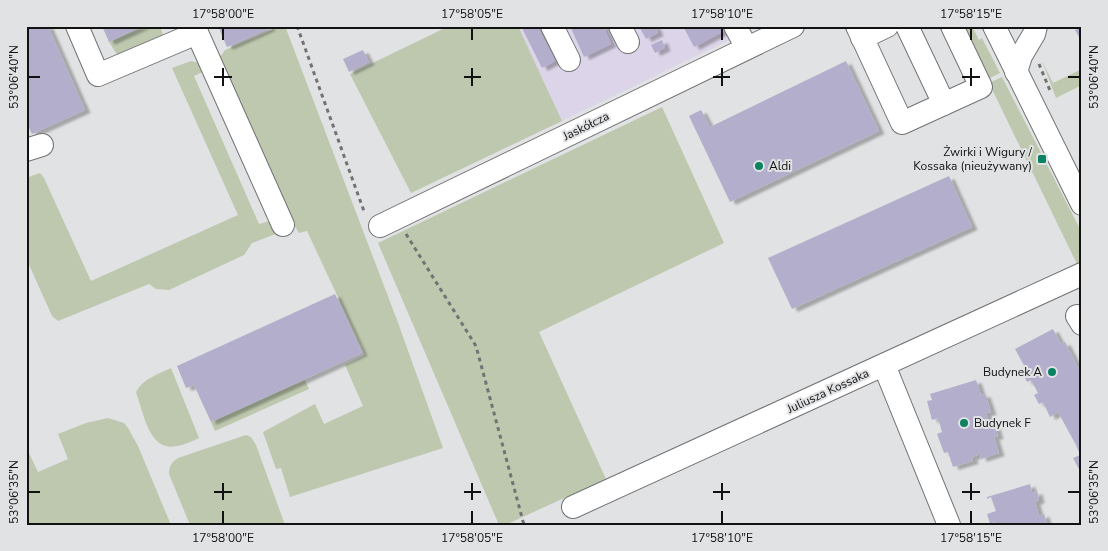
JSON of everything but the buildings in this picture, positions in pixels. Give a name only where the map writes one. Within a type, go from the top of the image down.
[{"type":"street","points":[[77,26],[98,75],[195,29],[283,225]]},
{"type":"street","points":[[552,26],[569,60]]},
{"type":"street","points":[[735,26],[747,48]]},
{"type":"street","name":"Jaskółcza","points":[[388,222],[792,26]]},
{"type":"street","points":[[888,26],[859,32],[902,123],[982,87],[952,26]]},
{"type":"street","points":[[907,26],[944,104]]},
{"type":"street","points":[[994,26],[1082,204]]},
{"type":"street","points":[[1016,72],[1021,56],[1036,30],[1036,26]]},
{"type":"street","name":"Juliusza Kossaka","points":[[573,507],[803,413],[884,365],[1082,274]]},
{"type":"street","points":[[884,365],[949,525]]},
{"type":"path","points":[[297,26],[366,217],[388,222],[476,346],[524,525]]},
{"type":"shaded area","points":[[518,26],[746,26],[748,31],[562,121]]},
{"type":"green space","points":[[144,26],[160,26],[163,35],[162,41],[118,56],[109,42]]},
{"type":"green space","points":[[271,26],[285,26],[397,320],[443,448],[290,497],[281,468],[276,469],[263,432],[315,404],[324,424],[363,406],[345,365],[365,355],[307,231],[299,233],[294,225],[291,226],[219,63],[220,57],[225,50],[272,30]]},
{"type":"green space","points":[[449,26],[518,26],[562,121],[411,193],[350,74]]},
{"type":"green space","points":[[962,26],[972,26],[979,40],[982,38],[1000,73],[988,79]]},
{"type":"green space","points":[[191,61],[200,63],[205,71],[194,76],[259,224],[273,220],[278,233],[252,243],[244,255],[169,290],[156,289],[149,284],[58,321],[52,316],[26,258],[26,178],[40,173],[44,178],[91,281],[238,215],[172,68]]},
{"type":"green space","points":[[1042,61],[1053,83],[1082,69],[1082,85],[1056,98]]},
{"type":"green space","points":[[1002,77],[1082,233],[1082,264],[1078,266],[989,83]]},
{"type":"green space","points":[[662,107],[724,243],[539,332],[606,479],[505,525],[499,525],[378,243]]},
{"type":"green space","points":[[171,368],[199,438],[177,446],[167,446],[160,443],[154,437],[145,419],[136,392],[147,380]]},
{"type":"green space","points":[[305,380],[309,389],[215,431],[211,422]]},
{"type":"green space","points":[[108,418],[124,423],[128,428],[138,446],[171,525],[26,525],[26,447],[38,472],[68,459],[58,434],[86,423]]},
{"type":"green space","points":[[246,435],[251,437],[256,445],[285,525],[190,525],[169,474],[171,465],[178,458]]},
{"type":"place","name":"Żwirki i Wigury / Kossaka (nieużywany)","points":[[1042,159]]},
{"type":"place","name":"Aldi","points":[[759,166]]},
{"type":"place","name":"Budynek A","points":[[1052,372]]},
{"type":"place","name":"Budynek F","points":[[964,423]]}]
